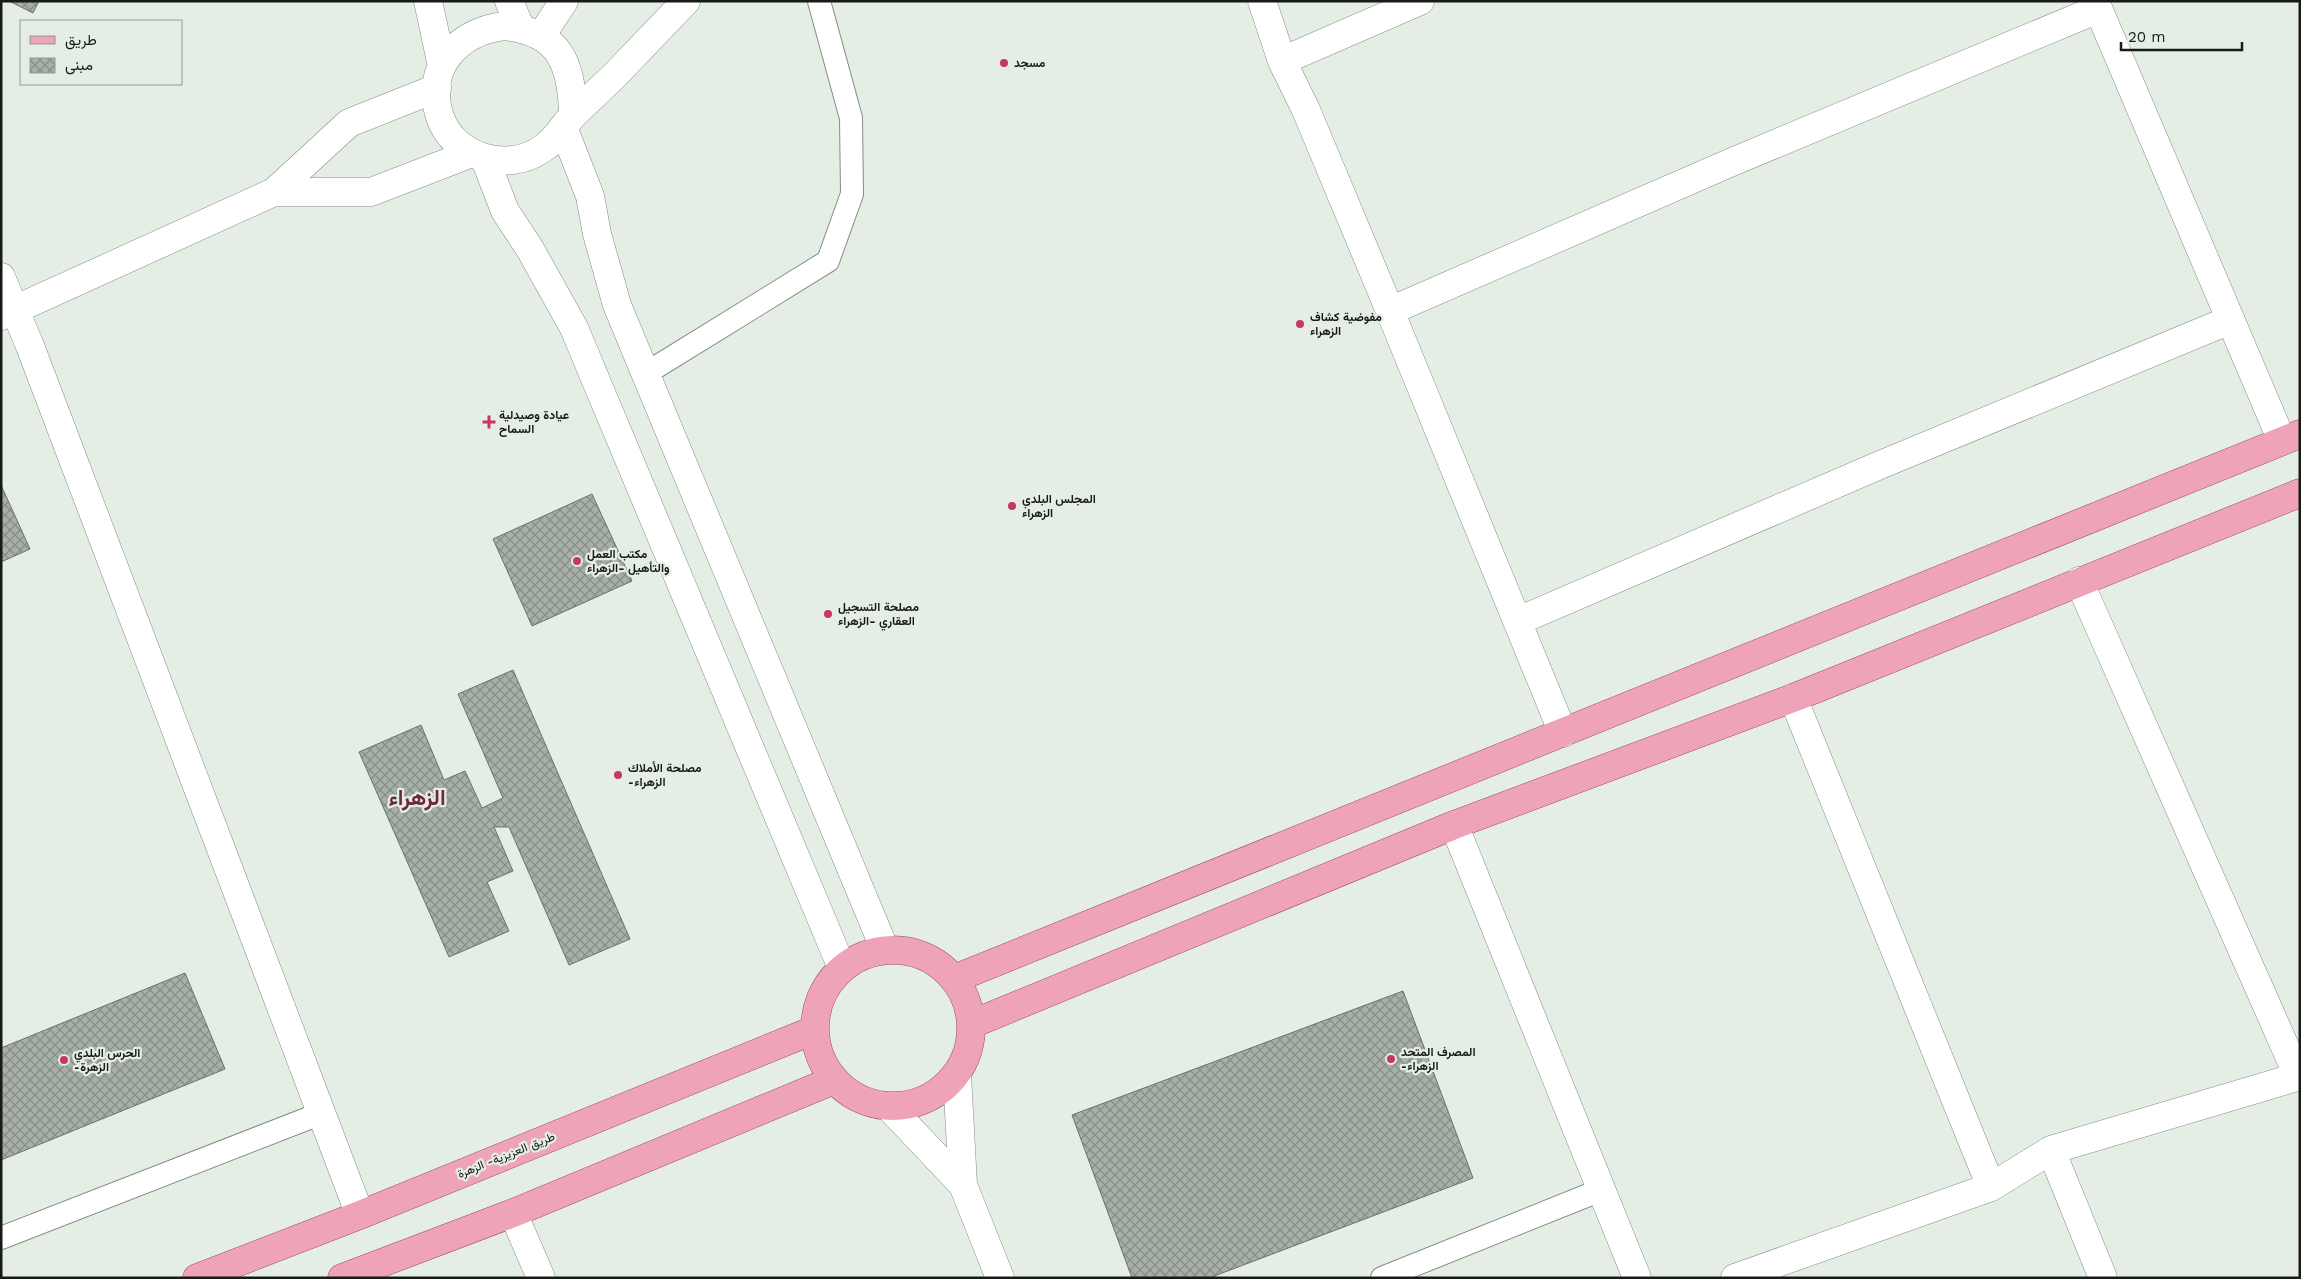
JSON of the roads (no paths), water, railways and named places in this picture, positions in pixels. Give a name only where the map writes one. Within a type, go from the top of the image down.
[{"type":"main road","points":[[954,978],[2291,438]]},
{"type":"main road","points":[[972,1024],[1454,825],[1793,698],[2300,493]]},
{"type":"main road","points":[[885,950],[923,956],[954,978],[967,1000],[972,1024],[969,1050],[957,1074],[939,1093],[915,1104],[889,1107],[858,1099],[834,1080],[819,1057],[814,1030],[821,996],[830,981],[842,968],[862,956],[885,950]]},
{"type":"main road","name":"طريق العزيزية- الزهرة","points":[[197,1278],[360,1215],[814,1030]]},
{"type":"main road","points":[[342,1278],[513,1213],[834,1080]]},
{"type":"street","points":[[428,1],[440,77]]},
{"type":"street","points":[[509,1],[530,32]]},
{"type":"street","points":[[530,32],[564,1]]},
{"type":"street","points":[[686,1],[568,121],[554,140],[530,157],[500,161],[479,156],[459,144],[441,119],[437,103],[440,77],[450,52],[474,33],[504,26],[530,32],[553,46],[564,60],[570,75],[568,121],[590,196],[597,234],[617,306],[885,950]]},
{"type":"street","points":[[1262,1],[1282,60],[1306,110],[1390,311],[1563,733]]},
{"type":"street","points":[[1282,60],[1420,1]]},
{"type":"street","points":[[1390,311],[2096,5],[2230,320],[2291,438]]},
{"type":"street","points":[[8,313],[274,192],[349,123],[440,77]]},
{"type":"street","points":[[274,192],[370,192],[479,156]]},
{"type":"street","points":[[479,156],[505,211],[530,249],[574,328],[842,968]]},
{"type":"street","points":[[1,277],[8,313],[322,1113],[360,1215]]},
{"type":"street","points":[[1518,621],[1880,465],[2230,320]]},
{"type":"street","points":[[1735,1278],[1991,1187],[2051,1150],[2299,1076],[2079,581]]},
{"type":"street","points":[[1793,698],[1991,1187]]},
{"type":"street","points":[[1454,825],[1637,1278]]},
{"type":"street","points":[[957,1074],[962,1185],[1000,1278]]},
{"type":"street","points":[[889,1107],[962,1185]]},
{"type":"street","points":[[2051,1150],[2104,1278]]},
{"type":"street","points":[[513,1213],[541,1278]]},
{"type":"lane","points":[[645,374],[828,261],[852,194],[851,118],[819,1]]},
{"type":"lane","points":[[1,1238],[322,1113]]},
{"type":"lane","points":[[1382,1278],[1601,1190]]},
{"type":"place","name":"مسجد","points":[[1004,63]]},
{"type":"place","name":"مفوضية كشاف الزهراء","points":[[1300,324]]},
{"type":"place","name":"عيادة وصيدلية السماح","points":[[489,422]]},
{"type":"place","name":"المجلس البلدي الزهراء","points":[[1012,506]]},
{"type":"place","name":"مكتب العمل والتأهيل -الزهراء","points":[[577,561]]},
{"type":"place","name":"مصلحة التسجيل العقاري -الزهراء","points":[[828,614]]},
{"type":"place","name":"مصلحة الأملاك -الزهراء","points":[[618,775]]},
{"type":"place","name":"المصرف المتحد -الزهراء","points":[[1391,1059]]},
{"type":"place","name":"الحرس البلدي -الزهرة","points":[[64,1060]]},
{"type":"district","name":"الزهراء","points":[[417,797]]}]
